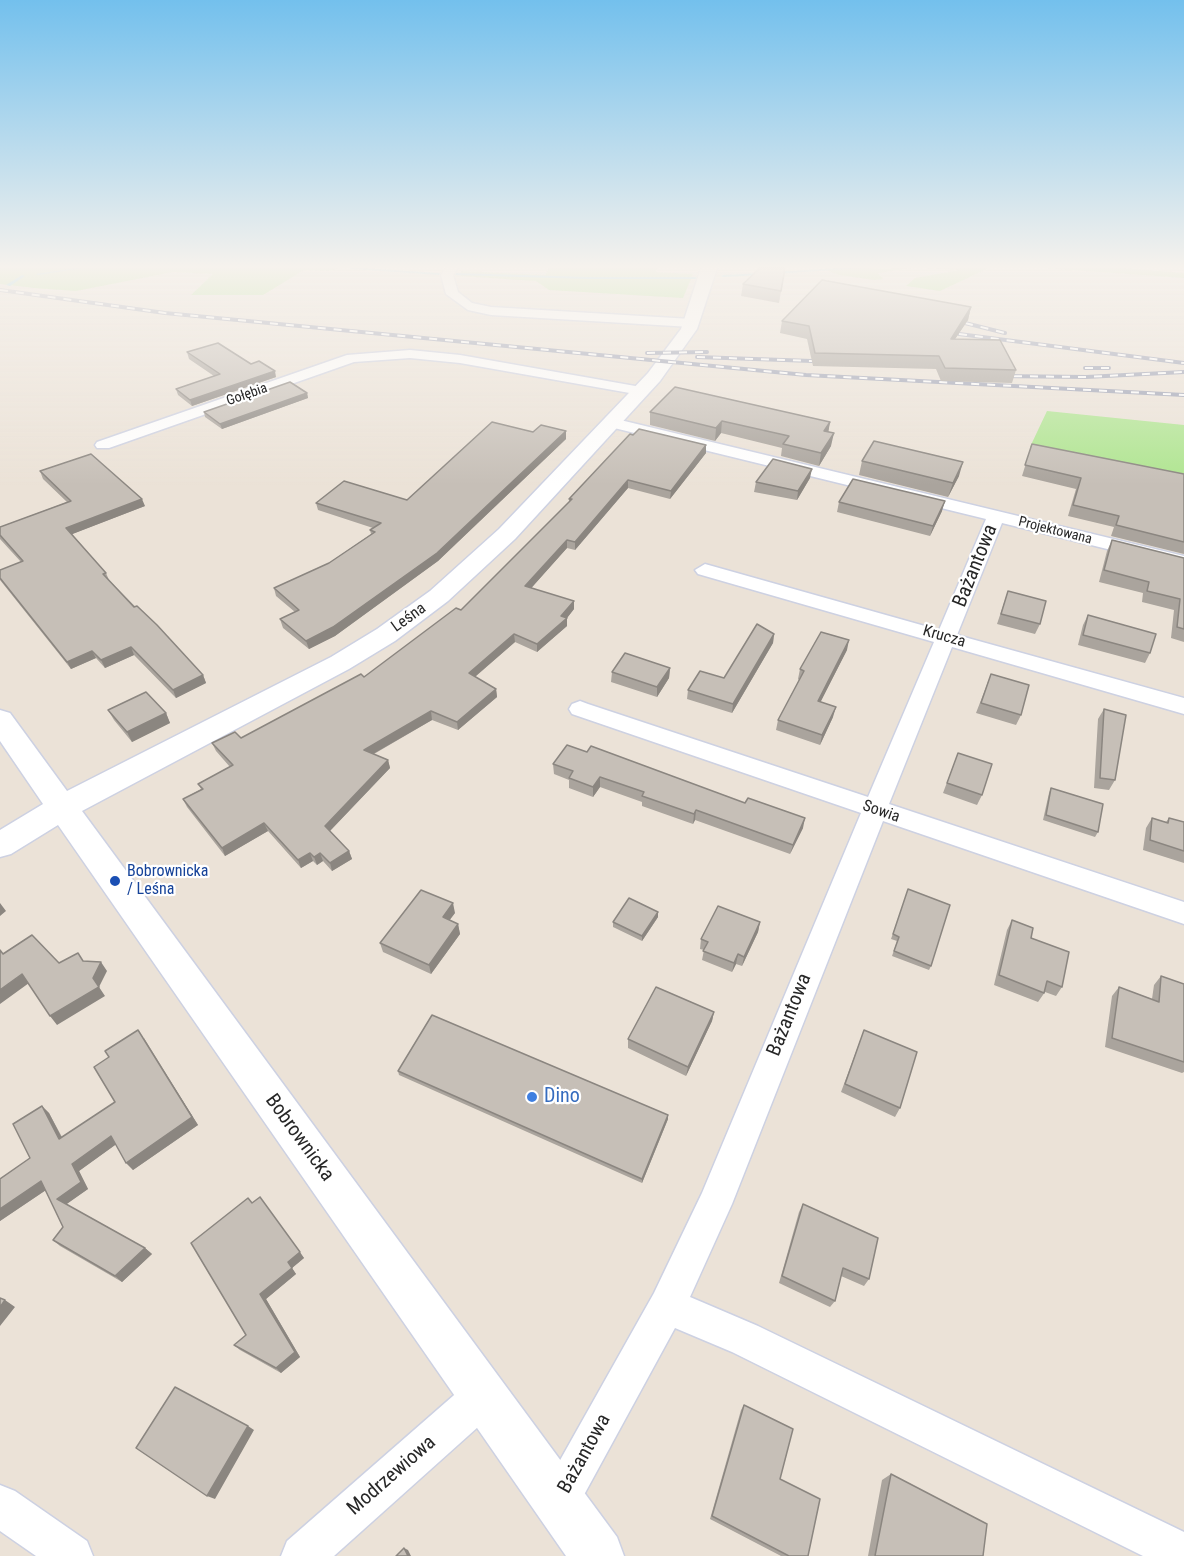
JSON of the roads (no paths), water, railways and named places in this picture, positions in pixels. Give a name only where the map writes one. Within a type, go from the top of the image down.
[{"type":"street","name":"Leśna","points":[[0,845],[63,807],[271,700],[386,635],[439,596],[479,562],[612,423],[671,355],[680,341]]},
{"type":"street","name":"Gołębia","points":[[103,445],[352,358],[410,354],[460,359],[641,391]]},
{"type":"street","name":"Projektowana","points":[[612,423],[1184,562]]},
{"type":"street","name":"Bażantowa","points":[[559,1501],[667,1306],[715,1204],[996,516]]},
{"type":"street","name":"Krucza","points":[[705,570],[1184,706]]},
{"type":"street","name":"Sowia","points":[[580,709],[1184,913]]},
{"type":"street","name":"Bobrownicka","points":[[0,720],[598,1556]]},
{"type":"street","points":[[667,1306],[745,1339],[1184,1554]]},
{"type":"street","name":"Modrzewiowa","points":[[302,1556],[483,1396]]},
{"type":"street","points":[[0,1506],[72,1556]]},
{"type":"railway","points":[[450,341],[806,375],[1184,395]]},
{"type":"railway","points":[[1010,341],[1184,363]]},
{"type":"railway","points":[[647,353],[707,352]]},
{"type":"railway","points":[[697,357],[812,361]]},
{"type":"railway","points":[[1085,368],[1109,368]]},
{"type":"railway","points":[[998,376],[1086,377],[1184,372]]},
{"type":"place","name":"Bobrownicka / Leśna","points":[[115,881]]},
{"type":"place","name":"Dino","points":[[532,1097]]}]
